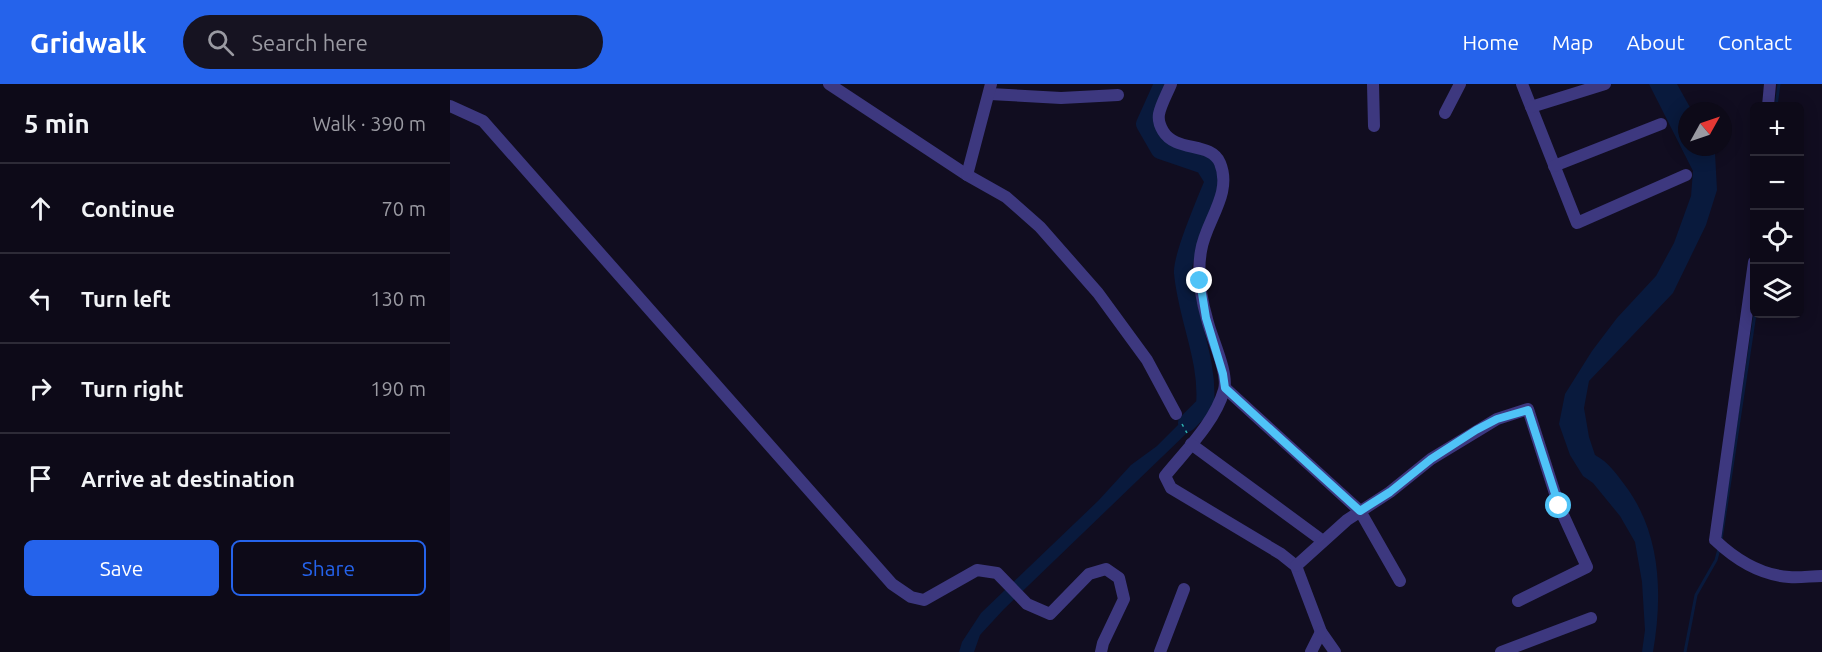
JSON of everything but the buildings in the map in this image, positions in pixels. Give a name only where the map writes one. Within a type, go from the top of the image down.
[{"type":"street","points":[[829,84],[967,175],[1006,197],[1040,227],[1098,293],[1147,360],[1178,417]]},
{"type":"street","points":[[1171,84],[1159,116],[1160,126],[1167,137],[1176,144],[1204,150],[1215,156],[1220,163],[1222,174],[1223,189],[1220,200],[1201,250],[1200,281],[1206,318],[1225,388],[1213,416],[1190,440],[1165,476],[1170,488],[1281,554],[1296,567],[1321,632],[1335,652]]},
{"type":"street","points":[[1373,84],[1374,126]]},
{"type":"street","points":[[1445,113],[1460,84]]},
{"type":"street","points":[[1522,84],[1577,223],[1686,176]]},
{"type":"street","points":[[1531,107],[1605,84]]},
{"type":"street","points":[[1768,102],[1770,84]]},
{"type":"street","points":[[967,175],[990,89],[1061,98],[1118,95]]},
{"type":"street","points":[[450,106],[483,121],[892,584],[912,597],[924,600],[978,570],[997,573],[1027,604],[1050,614],[1089,574],[1106,569],[1119,578],[1124,599],[1102,643],[1101,652]]},
{"type":"street","points":[[1554,166],[1661,124]]},
{"type":"street","points":[[1755,264],[1715,540],[1726,551],[1760,571],[1789,577],[1822,576]]},
{"type":"street","points":[[1225,388],[1360,511],[1400,581]]},
{"type":"street","points":[[1296,567],[1360,511],[1390,492],[1431,459],[1497,419],[1528,410],[1559,506],[1587,567],[1518,601]]},
{"type":"street","points":[[1190,440],[1323,541]]},
{"type":"street","points":[[1160,652],[1184,589]]},
{"type":"street","points":[[1501,652],[1591,618]]},
{"type":"street","points":[[1311,652],[1321,632]]},
{"type":"path","points":[[1178,417],[1190,440]]},
{"type":"water","points":[[1649,84],[1677,84],[1687,102],[1678,102],[1678,141]]},
{"type":"water","points":[[1685,156],[1715,156],[1717,190],[1706,225],[1673,293],[1589,381],[1584,408],[1595,455],[1614,471],[1624,484],[1646,522],[1652,543],[1658,586],[1656,630],[1653,652],[1642,652],[1645,630],[1642,582],[1635,542],[1620,516],[1593,483],[1583,476],[1570,455],[1559,424],[1565,394],[1592,351],[1617,318],[1656,276],[1674,243],[1691,196],[1693,171]]},
{"type":"water","points":[[1205,405],[1203,415],[1190,430],[1004,609],[980,635],[974,652],[959,652],[962,642],[981,613],[1098,501],[1131,465],[1157,446],[1195,408]]},
{"type":"waterway","points":[[1163,84],[1145,124],[1160,150],[1204,165],[1214,181],[1183,266],[1185,290],[1201,355],[1205,388],[1205,405],[1187,423]]},
{"type":"waterway","points":[[1777,102],[1779,84]]},
{"type":"waterway","points":[[1721,540],[1754,318]]},
{"type":"waterway","points":[[1685,652],[1696,595],[1716,560],[1719,549]]},
{"type":"route","points":[[1200,281],[1206,318],[1225,388],[1360,511],[1390,492],[1431,459],[1476,430],[1497,419],[1528,410],[1559,506]]}]
